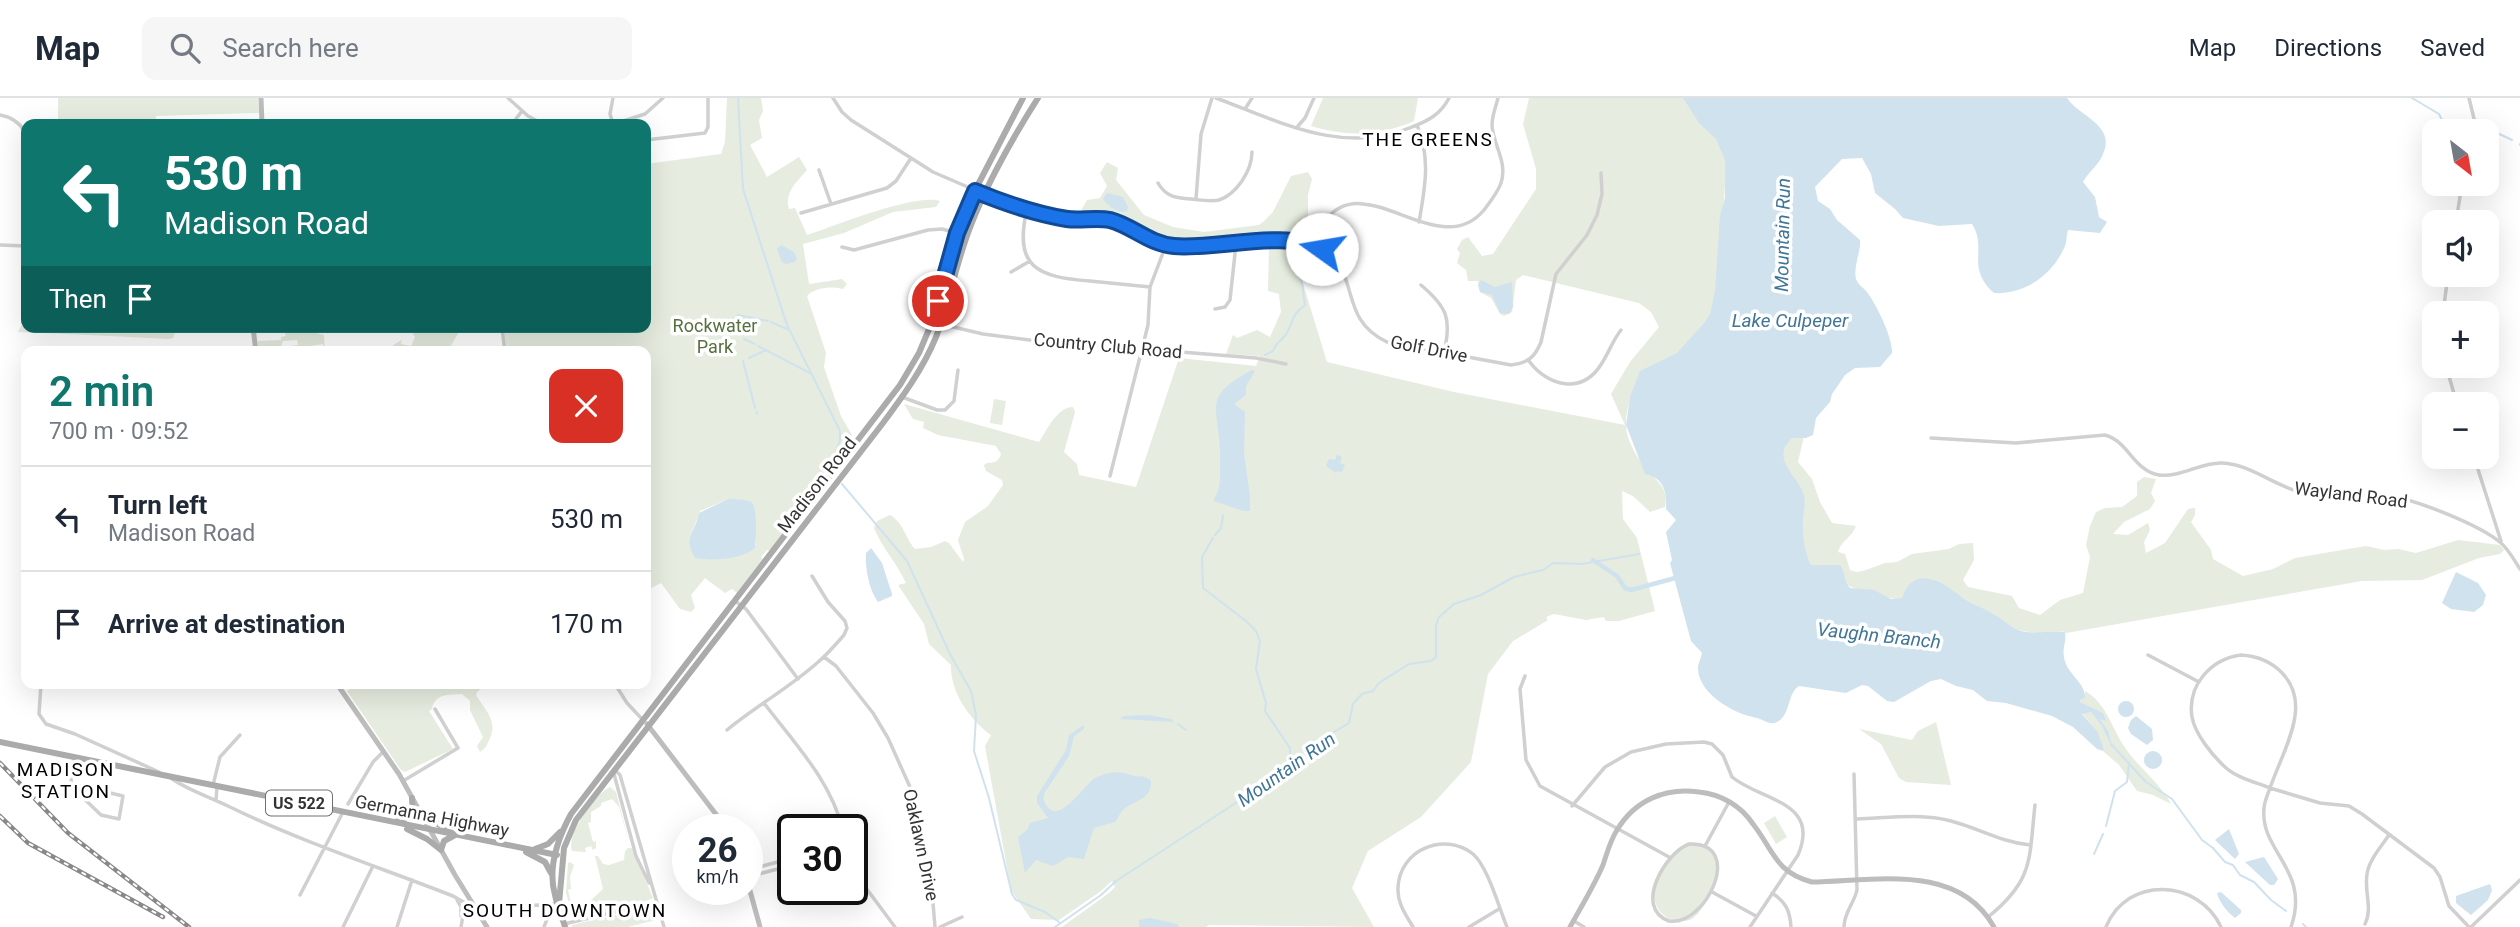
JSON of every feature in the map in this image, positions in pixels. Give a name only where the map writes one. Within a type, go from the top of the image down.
[{"type":"main road","name":"Madison Road","points":[[557,856],[576,820],[900,385],[919,353],[932,322],[957,233],[975,191],[1023,98]]},
{"type":"main road","name":"Madison Road","points":[[557,856],[563,828],[577,803],[902,397],[928,355],[941,325],[960,255],[984,195],[1038,98]]},
{"type":"main road","name":"Germanna Highway","points":[[0,743],[557,856]]},
{"type":"main road","points":[[386,821],[407,819],[412,812],[412,798]]},
{"type":"main road","points":[[421,814],[456,835]]},
{"type":"main road","points":[[386,821],[421,835],[441,850],[444,841],[456,835]]},
{"type":"main road","points":[[530,850],[548,844],[563,828]]},
{"type":"main road","name":"US 522","points":[[519,848],[545,862],[552,875]]},
{"type":"main road","points":[[557,856],[552,875],[556,904],[565,925]]},
{"type":"main road","points":[[556,904],[557,856]]},
{"type":"street","points":[[261,98],[262,119]]},
{"type":"street","points":[[508,98],[535,119]]},
{"type":"street","points":[[612,119],[613,98]]},
{"type":"street","points":[[637,119],[648,113],[663,98]]},
{"type":"street","points":[[651,139],[705,133],[708,127],[708,98]]},
{"type":"street","points":[[832,98],[851,120],[911,158],[984,195],[1065,218],[1106,219],[1166,245],[1190,247],[1295,241],[1314,245],[1326,219],[1335,210],[1349,204],[1375,205],[1419,222],[1449,227],[1463,225],[1479,215],[1497,191],[1503,173],[1492,124],[1497,98]]},
{"type":"street","points":[[1196,200],[1201,134],[1214,98],[1296,127],[1350,140],[1386,136],[1417,125],[1439,113],[1449,98]]},
{"type":"street","points":[[1245,108],[1252,98]]},
{"type":"street","points":[[1296,127],[1305,118],[1314,98]]},
{"type":"street","points":[[2469,98],[2474,119]]},
{"type":"street","points":[[516,119],[522,111]]},
{"type":"street","points":[[0,115],[21,125]]},
{"type":"street","points":[[1417,125],[1425,149],[1427,170],[1419,222]]},
{"type":"street","points":[[1158,183],[1168,195],[1196,200],[1218,200],[1232,192],[1248,171],[1252,152]]},
{"type":"street","points":[[801,214],[887,188],[896,181],[911,158]]},
{"type":"street","points":[[820,170],[831,204]]},
{"type":"street","points":[[1601,173],[1601,203],[1595,221],[1587,235],[1558,269],[1541,342],[1537,353],[1529,361],[1546,379],[1560,384],[1577,383],[1590,376],[1601,365],[1611,342],[1621,330]]},
{"type":"street","points":[[1027,209],[1023,242],[1030,261],[1039,269],[1056,278],[1150,286]]},
{"type":"street","points":[[842,247],[854,250],[928,230],[942,229],[957,233]]},
{"type":"street","points":[[1215,309],[1225,307],[1230,300],[1236,244]]},
{"type":"street","points":[[0,245],[21,246]]},
{"type":"street","points":[[1110,475],[1149,317],[1150,286],[1166,245]]},
{"type":"street","name":"Golf Drive","points":[[1314,245],[1330,255],[1341,268],[1356,316],[1373,335],[1387,342],[1511,365],[1529,361]]},
{"type":"street","points":[[1011,272],[1030,261]]},
{"type":"street","points":[[1421,285],[1440,304],[1447,317],[1449,330],[1444,352]]},
{"type":"street","name":"Country Club Road","points":[[932,322],[1030,340],[1256,358],[1286,364]]},
{"type":"street","points":[[902,397],[944,410],[954,401],[958,370]]},
{"type":"street","name":"Wayland Road","points":[[1931,438],[2016,443],[2105,435],[2114,438],[2132,459],[2152,474],[2171,475],[2205,464],[2227,463],[2307,493],[2400,498],[2485,533],[2505,548],[2520,569]]},
{"type":"street","points":[[2478,469],[2495,527],[2505,548]]},
{"type":"street","points":[[727,730],[798,679],[844,635],[846,625],[812,576]]},
{"type":"street","points":[[738,603],[798,679]]},
{"type":"street","points":[[2148,655],[2199,682]]},
{"type":"street","points":[[2291,927],[2296,905],[2295,890],[2291,875],[2266,829],[2264,809],[2270,788],[2295,719],[2295,699],[2287,678],[2275,665],[2266,660],[2241,655],[2218,662],[2204,673],[2193,698],[2192,717],[2202,739],[2226,768],[2270,788],[2308,800],[2349,806],[2434,868],[2440,877],[2449,906],[2470,927],[2520,880]]},
{"type":"street","name":"Oaklawn Drive","points":[[824,657],[843,673],[873,713],[911,787],[937,927]]},
{"type":"street","points":[[1525,676],[1520,690],[1526,760],[1540,786],[1669,857]]},
{"type":"street","points":[[41,689],[39,714],[46,724],[75,734],[169,776],[185,787],[324,847],[453,896],[475,909]]},
{"type":"street","points":[[341,689],[403,781],[487,927]]},
{"type":"street","points":[[618,689],[716,814]]},
{"type":"street","points":[[764,703],[818,772],[830,792],[838,814]]},
{"type":"street","points":[[403,781],[458,748],[435,709]]},
{"type":"street","points":[[216,800],[215,785],[220,757],[240,735]]},
{"type":"street","points":[[1572,806],[1603,769],[1631,752],[1671,743],[1708,743],[1722,752],[1733,779],[1788,806],[1799,818],[1804,842],[1750,927]]},
{"type":"street","points":[[348,804],[373,762],[384,751]]},
{"type":"street","points":[[72,784],[123,796],[119,819],[101,815],[75,791],[72,784],[75,757]]},
{"type":"street","points":[[609,761],[620,775],[664,927]]},
{"type":"street","points":[[1844,927],[1845,915],[1855,898],[1857,819],[1854,774]]},
{"type":"street","points":[[1584,927],[1572,924],[1603,865],[1616,830],[1636,807],[1664,793],[1685,790],[1710,793],[1729,802],[1754,824],[1773,857],[1798,878],[1812,882],[1918,879],[1937,882],[1965,896],[1994,927]]},
{"type":"street","points":[[1705,846],[1729,802]]},
{"type":"street","points":[[1987,917],[2014,894],[2025,876],[2035,805]]},
{"type":"street","points":[[300,895],[343,812]]},
{"type":"street","points":[[1857,819],[1934,817],[1954,821],[2000,839],[2030,845]]},
{"type":"street","points":[[2365,924],[2369,916],[2367,874],[2375,855],[2389,835]]},
{"type":"street","points":[[1689,844],[1705,846],[1718,863],[1718,876],[1712,892],[1694,918],[1688,922],[1669,922],[1655,909],[1652,896],[1654,887],[1669,857],[1689,844]]},
{"type":"street","points":[[1413,927],[1402,910],[1398,887],[1401,872],[1408,859],[1430,845],[1459,846],[1474,855],[1483,867],[1507,927]]},
{"type":"street","points":[[343,927],[373,866]]},
{"type":"street","points":[[397,927],[412,880]]},
{"type":"street","points":[[2106,927],[2125,902],[2151,889],[2164,888],[2182,891],[2198,899],[2216,917],[2221,927]]},
{"type":"street","points":[[868,891],[895,927]]},
{"type":"street","points":[[1712,892],[1756,916]]},
{"type":"street","points":[[1773,893],[1783,900],[1788,909],[1791,927]]},
{"type":"street","points":[[453,896],[461,907],[461,925]]},
{"type":"street","points":[[565,925],[657,902]]},
{"type":"street","points":[[461,925],[465,913],[475,909],[556,904]]},
{"type":"street","points":[[544,927],[556,904]]},
{"type":"street","points":[[754,905],[760,927]]},
{"type":"street","points":[[1469,927],[1499,909]]},
{"type":"street","points":[[937,927],[962,918]]},
{"type":"green space","points":[[58,98],[258,98],[259,113],[156,116],[156,119],[58,119]]},
{"type":"green space","name":"Rockwater Park","points":[[727,98],[761,98],[763,111],[759,120],[762,138],[750,145],[767,177],[799,157],[807,170],[792,188],[788,203],[789,209],[795,208],[807,235],[894,206],[928,200],[940,201],[936,207],[893,212],[844,233],[803,244],[809,284],[842,279],[847,284],[843,289],[824,288],[807,296],[826,353],[824,367],[841,416],[852,435],[797,515],[770,550],[761,557],[763,559],[737,593],[732,589],[725,593],[705,578],[691,595],[695,608],[691,612],[680,609],[661,583],[651,588],[651,346],[506,346],[505,333],[651,333],[651,163],[721,154],[725,142]],"holes":[[[728,499],[748,501],[753,505],[756,545],[736,557],[695,558],[690,539],[700,511]]]},
{"type":"green space","points":[[1323,98],[1418,98],[1414,121],[1389,130],[1350,133],[1311,126]]},
{"type":"green space","points":[[1529,98],[1686,98],[1728,148],[1715,313],[1688,347],[1630,397],[1627,415],[1627,431],[1631,445],[1642,464],[1665,492],[1665,507],[1650,512],[1633,496],[1622,491],[1623,519],[1637,538],[1655,611],[1619,621],[1606,621],[1604,617],[1586,620],[1554,614],[1513,641],[1488,674],[1471,762],[1421,817],[1368,851],[1352,888],[1374,927],[1062,927],[1109,893],[1115,887],[1112,881],[1059,920],[1031,919],[1011,890],[985,746],[991,735],[976,722],[963,704],[954,685],[951,665],[929,644],[924,624],[898,585],[906,583],[874,528],[877,521],[890,515],[898,522],[915,549],[931,547],[945,541],[963,562],[958,540],[965,522],[988,506],[1003,485],[1002,480],[986,471],[984,465],[996,461],[1001,454],[996,446],[938,435],[923,428],[924,422],[913,419],[904,404],[1039,442],[1057,415],[1073,407],[1075,412],[1064,452],[1077,464],[1079,475],[1136,487],[1179,358],[1256,366],[1260,356],[1226,354],[1233,335],[1237,338],[1257,330],[1270,337],[1281,312],[1279,294],[1268,291],[1269,248],[1293,245],[1310,247],[1301,277],[1327,362],[1454,392],[1625,425],[1611,394],[1630,362],[1659,327],[1651,312],[1639,303],[1523,275],[1516,280],[1512,312],[1504,316],[1491,298],[1480,292],[1478,281],[1468,281],[1466,270],[1457,263],[1460,253],[1457,249],[1462,240],[1468,237],[1482,256],[1493,254],[1536,189],[1536,169],[1523,124]]},
{"type":"green space","points":[[1107,162],[1118,168],[1116,180],[1144,215],[1173,227],[1204,232],[1259,225],[1273,212],[1291,176],[1308,172],[1312,179],[1305,236],[1186,243],[1155,235],[1119,217],[1081,215],[1087,200],[1100,198],[1107,186],[1100,173]]},
{"type":"green space","points":[[39,333],[175,333],[173,338]]},
{"type":"green space","points":[[285,333],[324,335],[325,346],[290,346],[298,345],[297,340],[283,341],[281,346],[258,346],[258,341],[281,340],[281,337],[286,336]]},
{"type":"green space","points":[[412,333],[458,333],[451,346],[411,346],[415,337]]},
{"type":"green space","points":[[402,340],[401,344],[411,346],[393,345]]},
{"type":"green space","points":[[994,399],[1006,401],[1002,425],[990,423]]},
{"type":"green space","points":[[1804,436],[1798,462],[1812,479],[1820,502],[1832,523],[1856,526],[1838,552],[1845,554],[1850,570],[1863,571],[1885,563],[1897,562],[1912,554],[1973,543],[1974,560],[1963,580],[1968,587],[2012,596],[2019,608],[2040,615],[2060,600],[2083,593],[2090,557],[2086,545],[2096,512],[2105,508],[2122,507],[2137,496],[2137,482],[2144,477],[2156,479],[2151,493],[2155,501],[2150,509],[2124,522],[2113,534],[2128,535],[2148,523],[2150,530],[2144,542],[2146,553],[2165,543],[2188,509],[2195,508],[2191,522],[2211,550],[2213,559],[2243,576],[2273,569],[2295,558],[2366,546],[2416,553],[2458,540],[2500,545],[2504,550],[2500,554],[2479,558],[2422,580],[2362,581],[2066,633],[2036,633],[2018,630],[1960,596],[1902,599],[1879,596],[1815,569],[1807,562],[1787,471],[1781,460],[1789,437]]},
{"type":"green space","points":[[481,689],[476,695],[491,721],[492,732],[480,752],[477,746],[483,737],[470,710],[470,701],[462,694],[439,697],[429,711],[453,749],[405,772],[347,691]]},
{"type":"green space","points":[[2085,691],[2099,702],[2121,742],[2171,804],[2137,791],[2119,765],[2103,751],[2095,729],[2082,713],[2091,712],[2103,726],[2111,744],[2099,712],[2080,702],[2085,697]]},
{"type":"green space","points":[[1936,722],[1951,785],[1906,782],[1899,778],[1881,744],[1859,729],[1912,740],[1918,731]]},
{"type":"green space","points":[[610,787],[616,792],[629,842],[619,807],[612,799],[601,803],[601,806],[591,812],[591,822],[588,823],[593,842],[596,841],[596,848],[585,848],[586,852],[572,851],[571,844],[577,826],[596,798]]},
{"type":"green space","points":[[1775,816],[1787,837],[1776,844],[1764,823]]},
{"type":"green space","points":[[1689,844],[1705,846],[1716,859],[1717,878],[1705,903],[1695,916],[1690,920],[1672,920],[1660,911],[1656,904],[1655,888],[1670,858]]},
{"type":"green space","points":[[628,848],[632,848],[653,898],[639,904],[573,917],[566,893],[568,863],[574,865],[570,877],[571,889],[568,890],[572,908],[577,912],[585,910],[586,905],[603,889],[595,856],[598,856],[603,864],[609,865],[624,860]]},
{"type":"green space","points":[[656,905],[660,919],[628,927],[572,927],[572,925]]},
{"type":"water","name":"Lake Culpeper","points":[[1683,98],[2067,98],[2101,129],[2106,144],[2103,154],[2083,182],[2095,197],[2099,217],[2107,222],[2100,233],[2068,230],[2066,244],[2053,266],[2036,281],[2016,291],[1994,293],[1985,284],[1972,224],[1939,226],[1903,218],[1875,193],[1871,174],[1862,158],[1842,159],[1815,187],[1818,201],[1830,209],[1837,220],[1860,240],[1856,279],[1879,313],[1890,339],[1892,353],[1880,367],[1855,368],[1845,375],[1832,394],[1830,402],[1816,418],[1813,435],[1792,438],[1786,446],[1784,460],[1804,495],[1804,538],[1811,565],[1840,565],[1850,588],[1874,590],[1891,599],[1902,598],[1913,582],[1928,578],[1944,584],[2016,629],[2028,632],[2065,632],[2064,659],[2085,693],[2085,698],[2080,702],[2103,713],[2106,721],[2100,719],[2108,731],[2112,747],[2102,726],[2091,712],[2082,714],[2097,731],[2103,751],[2097,749],[2073,727],[2052,716],[2006,703],[1987,701],[1973,690],[1941,679],[1931,681],[1894,702],[1887,701],[1868,686],[1862,685],[1846,693],[1799,686],[1792,694],[1785,714],[1772,723],[1728,707],[1704,687],[1698,669],[1702,653],[1691,641],[1670,563],[1672,560],[1666,532],[1676,520],[1666,509],[1665,492],[1660,482],[1645,474],[1626,425],[1630,397],[1640,371],[1677,353],[1710,314],[1715,291],[1720,216],[1725,198],[1725,160],[1716,139],[1699,123]]},
{"type":"water","points":[[1107,193],[1123,197],[1127,211],[1117,210],[1108,204],[1103,199]]},
{"type":"water","points":[[781,245],[794,252],[797,258],[795,262],[782,262],[777,249]]},
{"type":"water","points":[[1481,280],[1495,287],[1512,282],[1513,307],[1509,314],[1500,313],[1492,295],[1480,292],[1478,285]]},
{"type":"water","points":[[1252,370],[1255,371],[1246,386],[1246,395],[1234,404],[1245,412],[1244,453],[1250,511],[1243,511],[1214,501],[1220,474],[1216,406],[1224,389]]},
{"type":"water","points":[[1337,455],[1342,457],[1340,463],[1345,465],[1342,472],[1336,473],[1326,466],[1329,459],[1335,460]]},
{"type":"water","points":[[728,499],[746,500],[753,505],[756,524],[755,548],[726,559],[695,558],[690,539],[699,513]]},
{"type":"water","points":[[871,548],[882,563],[892,594],[878,602],[867,572],[866,553]]},
{"type":"water","points":[[2456,572],[2478,583],[2486,595],[2483,605],[2474,612],[2451,609],[2442,603]]},
{"type":"water","points":[[2126,701],[2134,709],[2126,717],[2118,709]]},
{"type":"water","points":[[1148,715],[1171,719],[1174,722],[1120,719],[1124,716]]},
{"type":"water","points":[[2136,716],[2152,729],[2153,740],[2147,745],[2131,734],[2128,728]]},
{"type":"water","points":[[1084,725],[1084,729],[1074,736],[1069,756],[1045,792],[1043,798],[1048,808],[1054,811],[1062,809],[1095,778],[1108,773],[1117,772],[1146,778],[1151,781],[1151,787],[1143,798],[1125,808],[1115,822],[1094,828],[1084,859],[1068,857],[1053,866],[1036,860],[1025,873],[1018,837],[1027,830],[1030,823],[1048,818],[1037,803],[1037,796],[1066,750],[1069,735]]},
{"type":"water","points":[[2153,751],[2159,754],[2162,760],[2159,766],[2153,769],[2147,766],[2144,760],[2147,754]]},
{"type":"water","points":[[2229,829],[2239,854],[2235,859],[2215,840]]},
{"type":"water","points":[[2264,857],[2278,879],[2274,885],[2270,885],[2245,862]]},
{"type":"water","points":[[2490,884],[2492,890],[2488,900],[2471,915],[2456,903],[2456,896]]},
{"type":"water","points":[[2221,892],[2241,910],[2235,918],[2220,900],[2217,893]]},
{"type":"water","points":[[1150,918],[1177,924],[1179,927],[1139,927],[1139,920]]},
{"type":"waterway","points":[[738,98],[743,189],[787,325],[840,431],[840,440],[832,463]]},
{"type":"waterway","points":[[2412,98],[2439,114],[2442,119]]},
{"type":"waterway","points":[[2499,134],[2512,140]]},
{"type":"waterway","points":[[1265,355],[1273,351],[1296,314],[1305,305],[1302,283],[1290,248]]},
{"type":"waterway","points":[[730,322],[738,315],[768,321]]},
{"type":"waterway","points":[[771,322],[789,330]]},
{"type":"waterway","points":[[744,339],[755,344]]},
{"type":"waterway","points":[[758,346],[810,373]]},
{"type":"waterway","points":[[749,358],[766,350]]},
{"type":"waterway","points":[[743,361],[755,408]]},
{"type":"waterway","points":[[842,484],[907,561],[950,654],[971,691],[976,715],[974,751],[989,798],[1012,894],[1016,900],[1045,912],[1059,922]]},
{"type":"waterway","points":[[1215,535],[1221,528],[1223,515]]},
{"type":"waterway","points":[[1213,538],[1202,557],[1203,588],[1256,631],[1260,641],[1256,669],[1266,703],[1265,711],[1290,748],[1290,766]]},
{"type":"waterway","name":"Mountain Run","points":[[1055,927],[1101,895],[1116,881],[1317,750],[1334,732],[1349,723],[1353,704],[1362,694],[1373,691],[1379,683],[1409,664],[1431,661],[1436,657],[1436,625],[1439,617],[1454,604],[1481,595],[1514,577],[1543,570],[1553,563],[1582,564],[1639,554]]},
{"type":"waterway","points":[[1593,560],[1617,576],[1625,588],[1631,590],[1679,577]]},
{"type":"waterway","points":[[1178,724],[1186,730]]},
{"type":"waterway","name":"Vaughn Branch","points":[[2111,744],[2146,782],[2172,799],[2202,840],[2225,862],[2233,865],[2240,875],[2254,882],[2286,911]]},
{"type":"waterway","points":[[2106,826],[2115,791],[2127,782],[2129,763]]},
{"type":"waterway","points":[[2094,854],[2103,834]]},
{"type":"waterway","name":"Vaughn Branch","points":[[2303,924],[2306,927]]},
{"type":"railway","points":[[0,763],[68,833],[189,927]]},
{"type":"railway","points":[[0,816],[28,843],[163,917]]},
{"type":"district","name":"THE GREENS","points":[[1428,139]]},
{"type":"district","name":"MADISON STATION","points":[[66,780]]},
{"type":"district","name":"SOUTH DOWNTOWN","points":[[565,910]]},
{"type":"route","points":[[938,301],[957,233],[975,191],[1027,209],[1065,218],[1106,219],[1166,245],[1190,247],[1295,241],[1322,249]]}]
